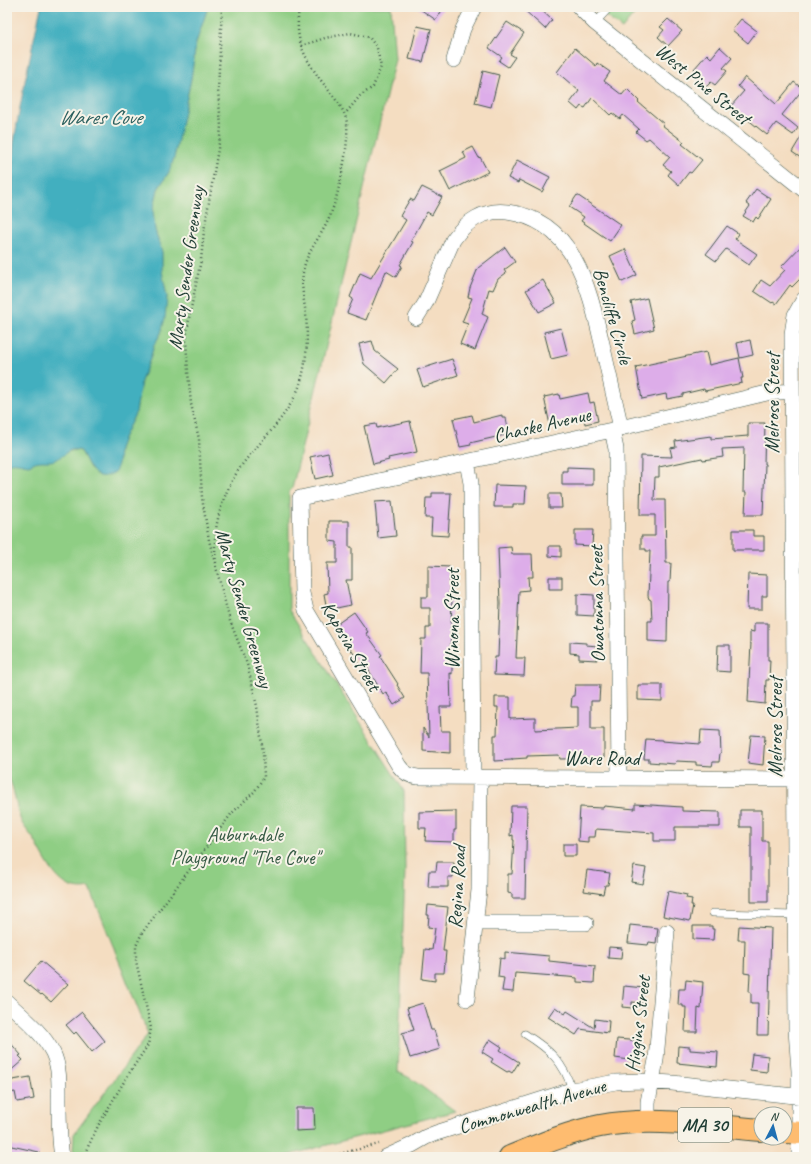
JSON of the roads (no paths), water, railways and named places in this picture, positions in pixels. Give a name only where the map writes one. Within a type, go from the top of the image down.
[{"type":"main road","name":"Commonwealth Avenue","points":[[510,1157],[548,1142],[592,1128],[620,1123],[648,1121],[753,1129]]},
{"type":"street","points":[[454,60],[462,28],[474,7]]},
{"type":"street","name":"West Pine Street","points":[[579,7],[595,23],[804,190]]},
{"type":"street","name":"Bencliffe Circle","points":[[416,318],[426,302],[453,240],[462,228],[481,216],[496,212],[517,214],[536,221],[562,242],[574,257],[583,274],[594,309],[617,429]]},
{"type":"street","name":"Melrose Street","points":[[799,1157],[796,1132],[802,1097],[796,1030],[792,327],[795,314],[804,299]]},
{"type":"street","name":"Chaske Avenue","points":[[300,498],[617,429],[767,394],[792,391]]},
{"type":"street","name":"Owatonna Street","points":[[617,429],[619,778]]},
{"type":"street","name":"Winona Street","points":[[467,462],[471,483],[476,777]]},
{"type":"street","name":"Kaposia Street","points":[[300,498],[302,593],[306,610],[399,766],[409,775]]},
{"type":"street","name":"Ware Road","points":[[409,775],[418,777],[795,779]]},
{"type":"street","name":"Regina Road","points":[[467,999],[476,923],[480,861],[476,777]]},
{"type":"street","points":[[476,923],[586,923]]},
{"type":"street","name":"Higgins Street","points":[[648,1121],[648,1102],[656,1060],[668,932]]},
{"type":"street","points":[[7,1002],[44,1039],[56,1062],[59,1084],[59,1136],[62,1157]]},
{"type":"street","name":"Commonwealth Avenue","points":[[386,1157],[436,1133],[572,1090],[604,1084],[629,1081],[652,1082],[802,1097]]},
{"type":"lane","points":[[595,23],[610,7]]},
{"type":"lane","points":[[712,912],[795,915]]},
{"type":"lane","points":[[525,1034],[554,1056],[565,1071],[572,1090]]},
{"type":"water","name":"Wares Cove","points":[[41,7],[208,7],[196,43],[191,79],[174,158],[169,172],[158,189],[153,211],[155,230],[162,252],[162,271],[167,297],[165,318],[161,333],[154,345],[141,381],[136,412],[119,449],[118,464],[115,472],[102,476],[97,475],[90,468],[81,451],[76,450],[70,451],[51,461],[39,461],[29,465],[15,463],[7,464],[7,221],[10,211],[12,192],[14,142]]},
{"type":"park label","name":"Auburndale Playground \"The Cove\"","points":[[245,846]]}]
